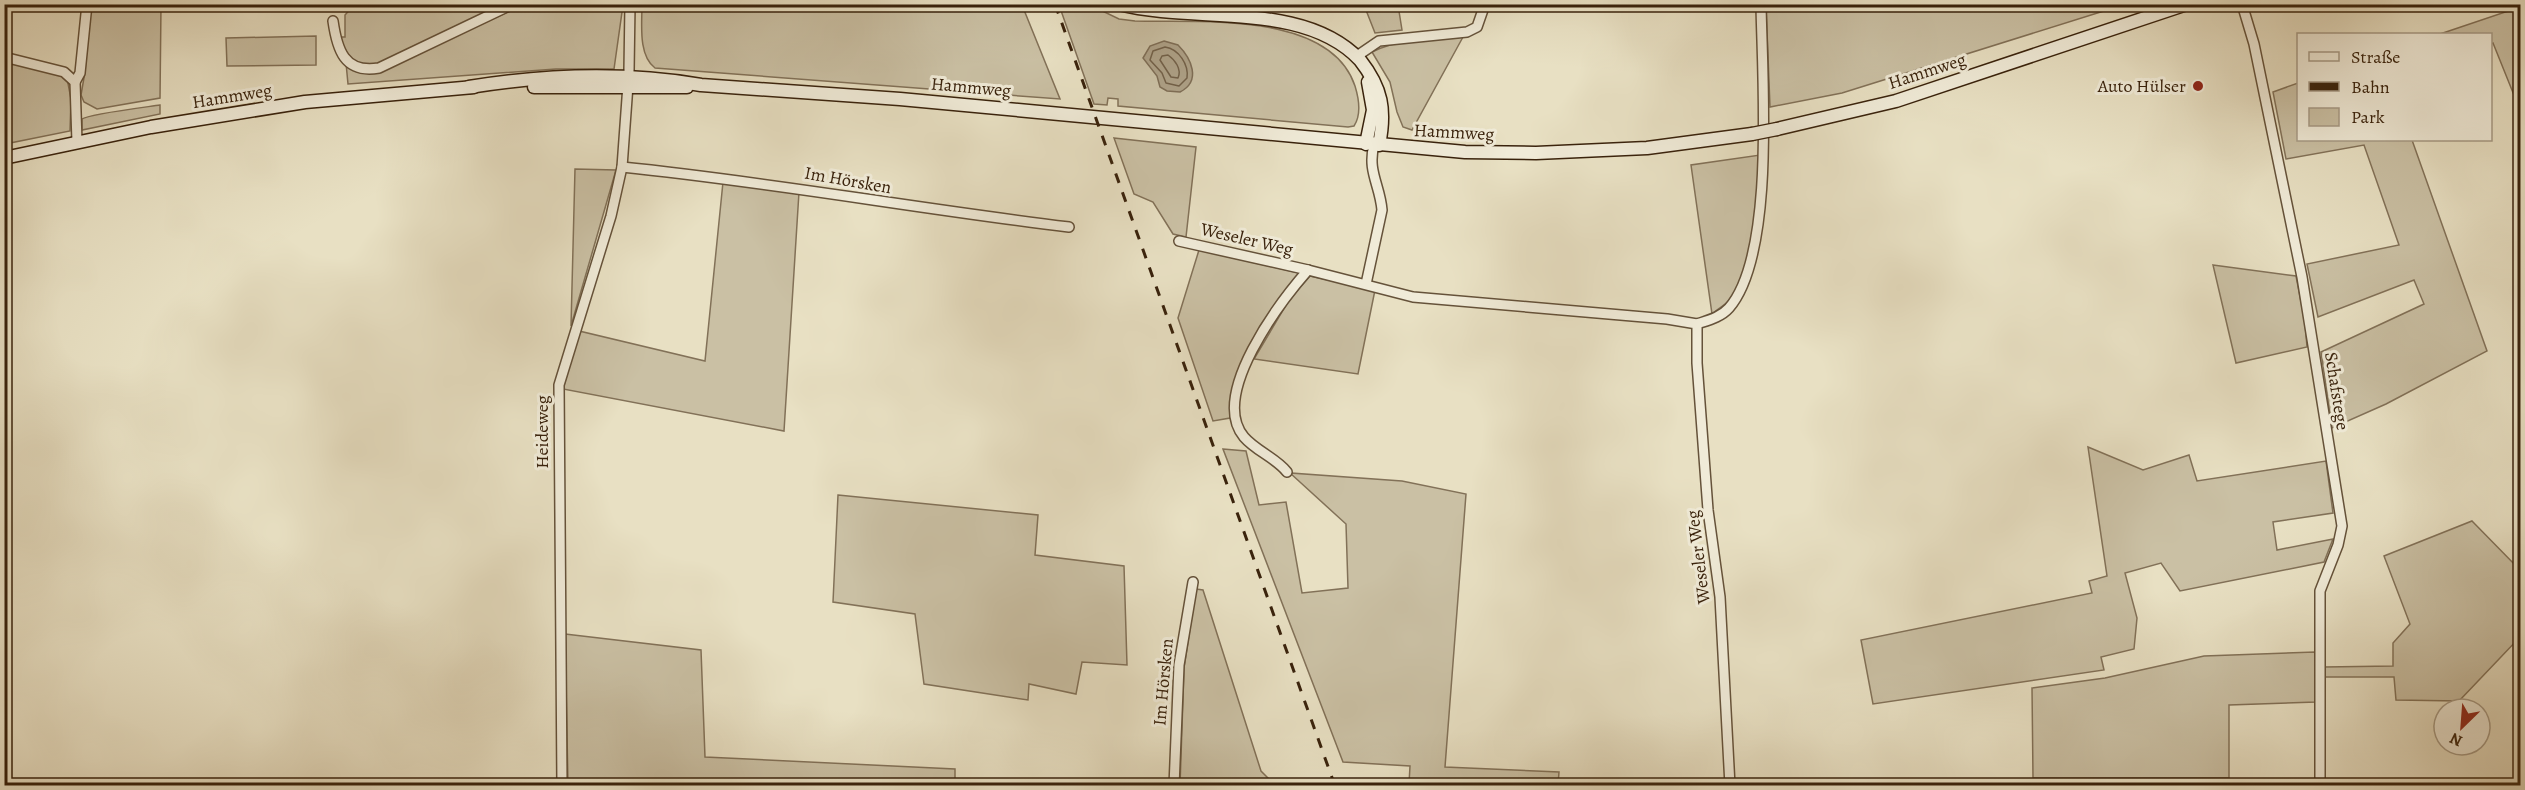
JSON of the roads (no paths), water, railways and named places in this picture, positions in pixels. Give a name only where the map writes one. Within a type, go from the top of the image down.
[{"type":"main road","points":[[1119,4],[1149,9],[1277,13],[1312,23],[1339,38],[1360,59],[1373,110],[1373,145]]},
{"type":"main road","name":"Hammweg","points":[[4,158],[163,125],[305,102],[469,87],[629,83],[669,79],[701,85],[865,96],[1464,152],[1536,153],[1647,148],[1752,134],[1896,101],[2187,4]]},
{"type":"street","points":[[77,142],[75,82],[80,73],[87,4]]},
{"type":"street","points":[[333,21],[336,41],[341,53],[359,69],[369,70],[378,68],[513,4]]},
{"type":"street","name":"Heideweg","points":[[562,786],[559,386],[611,216],[622,166],[629,83],[630,4]]},
{"type":"street","points":[[1360,59],[1379,41],[1467,32],[1477,27],[1485,4]]},
{"type":"street","points":[[1697,324],[1714,319],[1727,310],[1736,298],[1752,253],[1763,186],[1761,4]]},
{"type":"street","name":"Schafstege","points":[[2242,4],[2254,44],[2302,277],[2342,526],[2338,545],[2320,591],[2320,786]]},
{"type":"street","points":[[4,57],[64,72],[75,82]]},
{"type":"street","points":[[1366,284],[1382,210],[1371,170],[1373,145]]},
{"type":"street","name":"Im Hörsken","points":[[622,166],[736,179],[907,207],[1069,227]]},
{"type":"street","name":"Weseler Weg","points":[[1179,241],[1308,270],[1413,297],[1667,319],[1697,324],[1697,363],[1708,510],[1720,597],[1730,786]]},
{"type":"street","name":"Weseler Weg","points":[[1287,472],[1245,438],[1234,415],[1235,403],[1240,380],[1262,333],[1308,270]]},
{"type":"street","name":"Im Hörsken","points":[[1174,786],[1179,665],[1192,582]]},
{"type":"water","points":[[1164,41],[1178,45],[1187,56],[1192,69],[1191,82],[1180,92],[1167,91],[1160,87],[1157,76],[1143,58],[1150,46]]},
{"type":"railway","points":[[1055,4],[1335,786]]},
{"type":"place","name":"Auto Hülser","points":[[2198,86]]}]
